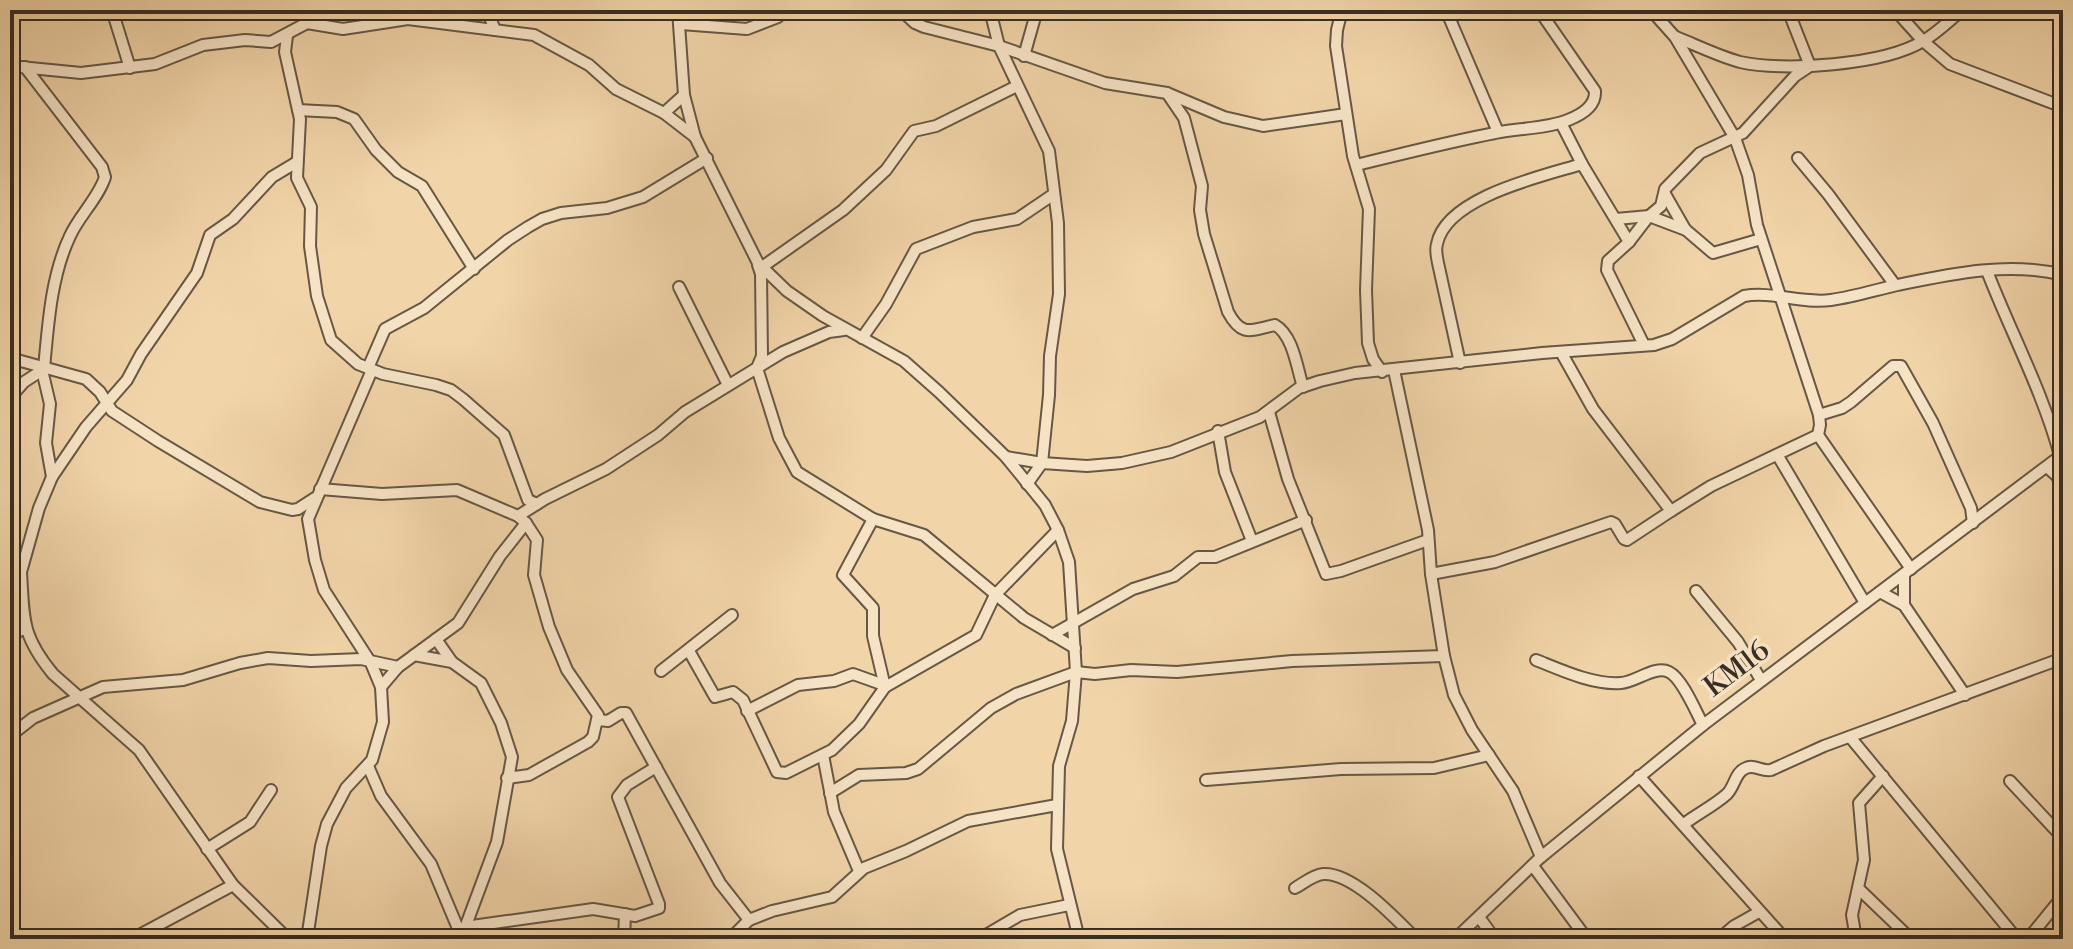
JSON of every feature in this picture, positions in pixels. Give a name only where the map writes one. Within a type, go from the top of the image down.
[{"type":"street","points":[[112,10],[130,68]]},
{"type":"street","points":[[10,66],[81,73],[155,64],[203,45],[245,40],[271,42],[287,36],[321,10]]},
{"type":"street","points":[[487,10],[495,30]]},
{"type":"street","points":[[678,10],[684,95],[695,137],[760,265],[787,291],[844,330],[904,361],[1006,457],[1045,505],[1058,530],[1069,562],[1076,672],[1072,721],[1059,766],[1057,849],[1079,939]]},
{"type":"street","points":[[901,10],[924,27],[999,46],[1105,83],[1167,93],[1209,111],[1263,126],[1346,114]]},
{"type":"street","points":[[990,10],[999,46],[1049,151],[1054,194],[1060,280],[1050,356],[1042,463],[1027,484]]},
{"type":"street","points":[[1024,56],[1037,10]]},
{"type":"street","points":[[1342,10],[1336,46],[1344,83],[1346,114],[1370,220],[1366,290],[1368,343],[1373,359],[1382,372]]},
{"type":"street","points":[[1446,10],[1498,132]]},
{"type":"street","points":[[1356,165],[1498,132],[1561,123],[1583,113],[1591,106],[1595,91],[1540,10]]},
{"type":"street","points":[[1651,10],[1675,37],[1735,138],[1748,175],[1761,239],[1819,415],[1818,435],[1907,572],[1904,605]]},
{"type":"street","points":[[1788,10],[1810,66]]},
{"type":"street","points":[[1895,10],[1923,41],[1950,64],[2063,107]]},
{"type":"street","points":[[1675,37],[1741,62],[1810,66],[1887,55],[1923,41],[1962,10]]},
{"type":"street","points":[[309,17],[330,29],[357,29],[408,19],[534,35],[589,65],[616,89],[664,113],[695,137]]},
{"type":"street","points":[[681,24],[747,29],[778,17]]},
{"type":"street","points":[[287,36],[285,52],[298,110],[300,145],[297,178],[311,207],[310,246],[317,296],[335,346],[365,370],[436,385],[451,390],[463,399],[504,435],[537,501]]},
{"type":"street","points":[[271,42],[285,52]]},
{"type":"street","points":[[1644,345],[1607,270],[1608,261],[1661,206],[1664,193],[1700,153],[1735,138],[1749,127],[1795,76],[1810,66]]},
{"type":"street","points":[[25,67],[102,167],[105,177],[65,247],[51,311],[43,369],[50,404],[46,443],[52,477]]},
{"type":"street","points":[[760,265],[843,210],[886,170],[914,131],[936,126],[1017,86]]},
{"type":"street","points":[[1167,93],[1184,118],[1202,186],[1200,210],[1204,234],[1228,312],[1244,330],[1275,325],[1281,328],[1287,337],[1303,387]]},
{"type":"street","points":[[664,113],[684,95]]},
{"type":"street","points":[[298,110],[337,112],[354,119],[376,150],[398,172],[422,186],[474,269]]},
{"type":"street","points":[[1184,118],[1209,111]]},
{"type":"street","points":[[1561,123],[1629,242]]},
{"type":"street","points":[[307,939],[327,824],[346,788],[368,766],[380,740],[383,722],[381,687],[324,590],[308,519],[365,370],[385,329],[424,308],[508,240],[542,219],[634,200],[707,158]]},
{"type":"street","points":[[1798,158],[1837,205],[1895,285]]},
{"type":"street","points":[[289,939],[233,885],[139,750],[43,662],[25,629],[21,572],[39,508],[52,477],[86,427],[127,380],[141,354],[197,273],[210,235],[233,219],[265,183],[297,162]]},
{"type":"street","points":[[1460,363],[1438,263],[1436,247],[1441,233],[1458,215],[1488,194],[1582,164]]},
{"type":"street","points":[[1664,193],[1686,230],[1713,253],[1761,239]]},
{"type":"street","points":[[862,338],[886,304],[916,249],[973,227],[1017,219],[1054,194]]},
{"type":"street","points":[[1616,219],[1649,216],[1686,230]]},
{"type":"street","points":[[760,265],[762,356],[757,368],[779,438],[797,472],[873,519],[924,535],[995,595],[1075,648]]},
{"type":"street","points":[[1006,457],[1087,466],[1122,463],[1171,452],[1269,412],[1303,387],[1338,376],[1644,345],[1672,339],[1744,296],[1757,294],[1830,300],[1895,285],[1987,271],[2026,269],[2063,275]]},
{"type":"street","points":[[1987,271],[2062,455]]},
{"type":"street","points":[[679,287],[728,385]]},
{"type":"street","points":[[381,687],[398,667],[458,623],[537,501],[606,469],[757,368],[810,340],[844,330]]},
{"type":"street","points":[[1561,352],[1593,409],[1671,511]]},
{"type":"street","points":[[10,358],[86,379],[100,392],[106,404],[158,441],[260,502],[282,509],[298,509],[318,494],[382,494],[448,488],[522,520],[537,540],[534,575],[560,656],[596,710],[598,720],[593,737],[588,742],[529,775],[507,778]]},
{"type":"street","points":[[1819,415],[1842,408],[1893,366],[1901,366],[1933,423],[1971,508],[1973,523]]},
{"type":"street","points":[[10,398],[24,382],[43,369]]},
{"type":"street","points":[[1394,370],[1428,540],[1444,656],[1458,704],[1513,791],[1537,862],[1587,939]]},
{"type":"street","points":[[1269,412],[1288,479],[1326,574],[1428,540]]},
{"type":"street","points":[[1218,431],[1225,472],[1252,541]]},
{"type":"street","points":[[1431,574],[1495,562],[1611,522],[1627,540],[1711,486],[1818,435]]},
{"type":"street","name":"KM16","points":[[1455,939],[1537,862],[1639,776],[1761,680],[2062,455]]},
{"type":"street","points":[[1778,456],[1865,603]]},
{"type":"street","points":[[2047,467],[2057,476],[2063,489]]},
{"type":"street","points":[[298,509],[308,519]]},
{"type":"street","points":[[873,519],[843,575],[873,608],[873,636],[885,686]]},
{"type":"street","points":[[1052,635],[1133,589],[1174,576],[1198,557],[1215,557],[1306,520]]},
{"type":"street","points":[[689,651],[715,697],[733,692],[738,694],[777,772],[786,773],[823,755],[843,741],[885,686],[976,635],[995,595],[1058,530]]},
{"type":"street","points":[[10,562],[21,572]]},
{"type":"street","points":[[1696,591],[1738,642],[1761,680]]},
{"type":"street","points":[[1880,592],[1904,605],[1965,695]]},
{"type":"street","points":[[661,671],[732,615]]},
{"type":"street","points":[[10,634],[25,629]]},
{"type":"street","points":[[436,639],[452,662],[475,677],[489,697],[512,757],[497,842],[463,934]]},
{"type":"street","points":[[414,655],[452,662]]},
{"type":"street","points":[[830,793],[859,775],[906,773],[918,769],[991,708],[1016,694],[1076,672],[1177,672],[1292,661],[1444,656]]},
{"type":"street","points":[[10,736],[33,718],[103,687],[196,677],[268,658],[311,661],[366,658],[398,667]]},
{"type":"street","points":[[1684,824],[1727,793],[1745,768],[1771,770],[1850,737],[2063,658]]},
{"type":"street","points":[[1536,660],[1568,673],[1610,683],[1624,683],[1660,670],[1669,672],[1676,678],[1703,725]]},
{"type":"street","points":[[747,711],[794,686],[834,681],[849,675],[885,686]]},
{"type":"street","points":[[598,720],[608,721],[626,713],[720,883],[749,920]]},
{"type":"street","points":[[1850,737],[2017,939]]},
{"type":"street","points":[[823,755],[834,812],[859,871]]},
{"type":"street","points":[[1206,780],[1341,769],[1434,768],[1489,755]]},
{"type":"street","points":[[368,766],[381,796],[431,864],[463,934]]},
{"type":"street","points":[[463,934],[593,909],[603,908],[635,916],[655,910],[659,904],[618,794],[656,767]]},
{"type":"street","points":[[1639,776],[1785,939]]},
{"type":"street","points":[[1856,939],[1852,915],[1864,860],[1859,803],[1883,776]]},
{"type":"street","points":[[2010,781],[2063,838]]},
{"type":"street","points":[[207,849],[250,822],[271,790]]},
{"type":"street","points":[[730,939],[749,920],[772,911],[832,897],[859,871],[968,821],[1057,805]]},
{"type":"street","points":[[1295,888],[1316,875],[1328,873],[1367,894],[1416,939]]},
{"type":"street","points":[[132,939],[233,885]]},
{"type":"street","points":[[1859,889],[1911,939]]},
{"type":"street","points":[[2028,939],[2063,896]]},
{"type":"street","points":[[979,939],[1020,915],[1069,905]]},
{"type":"street","points":[[1719,939],[1759,912]]},
{"type":"street","points":[[624,939],[625,914]]},
{"type":"street","points":[[1479,917],[1495,939]]},
{"type":"street","points":[[328,939],[359,936],[379,939]]}]
